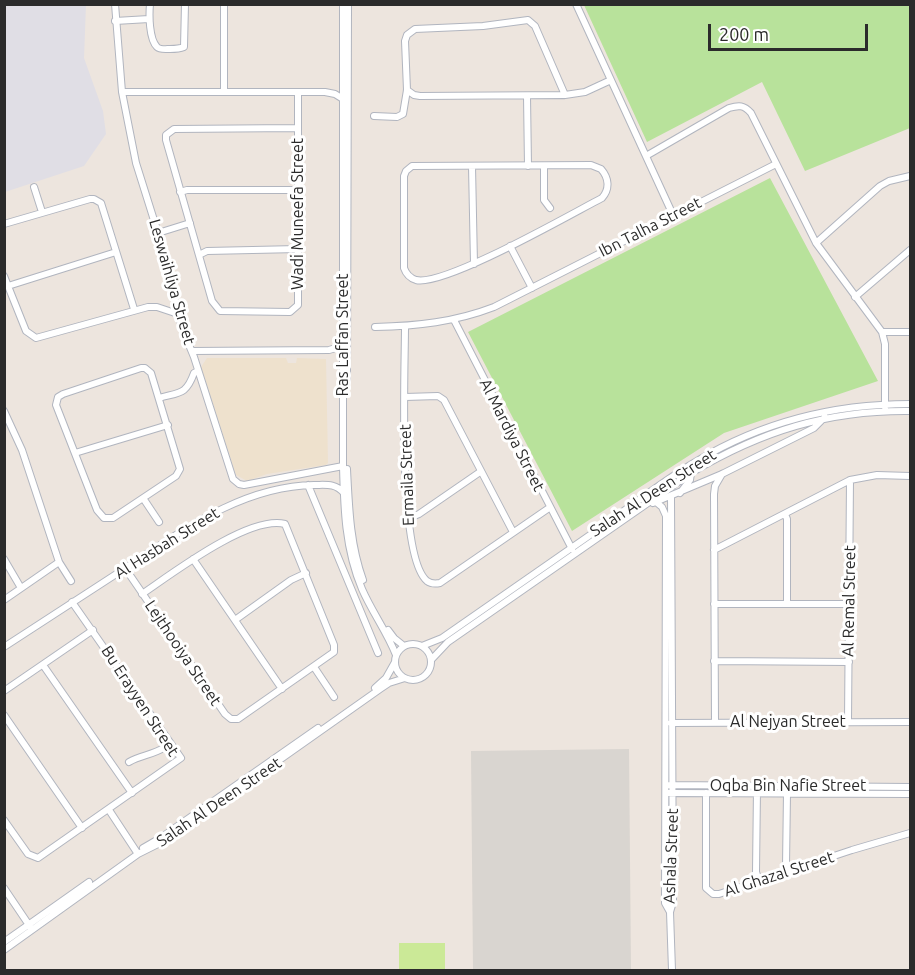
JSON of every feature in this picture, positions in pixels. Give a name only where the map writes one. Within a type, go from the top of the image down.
[{"type":"street","name":"Leswaihliya Street","points":[[115,4],[122,92],[136,163],[158,233],[178,314],[232,479],[242,485],[341,466]]},
{"type":"street","points":[[150,4],[149,19],[156,46],[160,49],[181,49],[186,42],[185,4]]},
{"type":"street","points":[[224,4],[224,92]]},
{"type":"street","name":"Ras Laffan Street","points":[[343,4],[342,491],[345,526],[354,568],[362,589],[396,655]]},
{"type":"street","name":"Ras Laffan Street","points":[[348,4],[346,414],[349,518],[356,559],[366,588],[390,633],[404,646]]},
{"type":"street","points":[[576,4],[673,215]]},
{"type":"street","points":[[115,21],[149,19]]},
{"type":"street","points":[[374,116],[401,116],[406,90],[405,41],[410,32],[415,29],[483,26],[528,20],[535,26],[565,95]]},
{"type":"street","points":[[406,90],[420,96],[565,95],[585,92],[610,80]]},
{"type":"street","points":[[325,92],[335,88],[343,81]]},
{"type":"street","points":[[122,92],[325,92],[343,99]]},
{"type":"street","name":"Wadi Muneefa Street","points":[[297,128],[174,129],[169,131],[165,140],[212,302],[220,310],[290,312],[295,310],[299,301],[298,92]]},
{"type":"street","points":[[527,96],[528,166]]},
{"type":"street","points":[[646,156],[729,108],[741,106],[751,113],[816,243],[882,332],[885,344],[885,407]]},
{"type":"street","name":"Ibn Talha Street","points":[[375,327],[405,327],[454,320],[494,307],[776,164]]},
{"type":"street","points":[[412,166],[544,166],[596,166],[606,177],[608,183],[606,193],[602,198],[474,264],[418,281],[409,276],[404,268],[406,171],[412,166]]},
{"type":"street","points":[[472,166],[474,264]]},
{"type":"street","points":[[544,166],[544,200],[550,208]]},
{"type":"street","points":[[816,243],[880,186],[889,181],[910,176]]},
{"type":"street","points":[[34,187],[42,212]]},
{"type":"street","points":[[180,192],[187,190],[297,190]]},
{"type":"street","points":[[4,224],[90,199],[98,201],[101,203],[134,309]]},
{"type":"street","points":[[158,233],[190,223]]},
{"type":"street","points":[[510,246],[532,288]]},
{"type":"street","points":[[199,255],[207,251],[298,249]]},
{"type":"street","points":[[855,297],[910,250]]},
{"type":"street","points":[[8,286],[116,252]]},
{"type":"street","points":[[4,276],[26,331],[36,338],[134,309],[152,306],[178,314]]},
{"type":"street","name":"Al Mardiya Street","points":[[454,320],[573,551]]},
{"type":"street","name":"Ermaila Street","points":[[405,327],[407,519],[419,569],[426,580],[435,584],[440,583],[549,508]]},
{"type":"street","points":[[882,332],[910,332]]},
{"type":"street","points":[[329,350],[343,345]]},
{"type":"street","points":[[192,351],[329,350],[343,354]]},
{"type":"street","points":[[145,368],[151,373],[159,398],[180,465],[179,473],[113,518],[104,519],[97,510],[56,405],[58,397],[145,368]]},
{"type":"street","points":[[159,398],[186,390],[191,385],[194,373],[198,371]]},
{"type":"street","points":[[405,397],[438,396],[444,400],[513,532]]},
{"type":"street","name":"Salah Al Deen Street","points":[[430,660],[443,646],[688,470],[733,449],[825,414],[910,404]]},
{"type":"street","name":"Salah Al Deen Street","points":[[885,407],[910,411]]},
{"type":"street","points":[[5,412],[22,450],[59,562],[71,581]]},
{"type":"street","name":"Salah Al Deen Street","points":[[644,506],[701,484],[814,428],[825,414]]},
{"type":"street","points":[[75,453],[168,425]]},
{"type":"street","points":[[680,493],[690,480],[688,470]]},
{"type":"street","name":"Salah Al Deen Street","points":[[422,646],[442,638],[644,506],[688,470]]},
{"type":"street","points":[[407,519],[480,472]]},
{"type":"street","points":[[715,722],[714,494],[722,474]]},
{"type":"street","points":[[714,550],[850,480],[870,476],[910,476]]},
{"type":"street","name":"Al Remal Street","points":[[848,722],[850,480]]},
{"type":"street","name":"Al Hasbah Street","points":[[4,647],[173,536],[223,508],[264,493],[308,485],[330,484],[342,491]]},
{"type":"street","points":[[701,484],[714,494]]},
{"type":"street","points":[[308,485],[378,652]]},
{"type":"street","name":"Ashala Street","points":[[671,496],[669,793],[665,903],[670,912],[672,970]]},
{"type":"street","points":[[143,498],[159,522]]},
{"type":"street","name":"Ashala Street","points":[[656,502],[663,507],[666,516],[669,723]]},
{"type":"street","points":[[785,514],[787,519],[787,604]]},
{"type":"street","name":"Lejthooiya Street","points":[[125,568],[142,594],[228,718],[238,719],[314,668],[332,655],[335,649],[285,524],[276,522],[244,532],[194,559],[142,594]]},
{"type":"street","points":[[4,559],[21,588]]},
{"type":"street","points":[[194,559],[282,689]]},
{"type":"street","points":[[4,600],[59,562]]},
{"type":"street","points":[[235,620],[291,580],[306,573]]},
{"type":"street","name":"Bu Erayyen Street","points":[[4,820],[28,854],[35,858],[42,856],[182,758],[168,745],[93,630],[72,602]]},
{"type":"street","points":[[714,604],[849,604]]},
{"type":"street","name":"Bu Erayyen Street","points":[[4,691],[93,630]]},
{"type":"street","points":[[415,644],[422,646],[428,652],[429,669],[424,676],[415,680],[405,678],[398,672],[395,663],[396,655],[404,646],[415,644]]},
{"type":"street","points":[[714,661],[849,662]]},
{"type":"street","name":"Salah Al Deen Street","points":[[4,950],[31,927],[137,852],[162,837],[378,686],[395,663]]},
{"type":"street","points":[[43,665],[132,793]]},
{"type":"street","points":[[314,668],[334,697]]},
{"type":"street","name":"Salah Al Deen Street","points":[[137,852],[165,840],[384,686],[405,678]]},
{"type":"street","points":[[4,716],[82,828]]},
{"type":"street","name":"Al Nejyan Street","points":[[669,723],[910,722]]},
{"type":"street","points":[[129,762],[139,756],[155,753],[168,745]]},
{"type":"street","name":"Oqba Bin Nafie Street","points":[[668,785],[910,787]]},
{"type":"street","points":[[757,785],[756,872],[759,881]]},
{"type":"street","name":"Oqba Bin Nafie Street","points":[[669,793],[910,794]]},
{"type":"street","name":"Al Ghazal Street","points":[[706,793],[706,888],[709,892],[719,894],[910,833]]},
{"type":"street","points":[[787,793],[786,866],[788,872]]},
{"type":"street","points":[[109,810],[137,852]]},
{"type":"street","points":[[4,888],[31,927]]},
{"type":"street","name":"Salah Al Deen Street","points":[[4,942],[31,927]]},
{"type":"shaded area","points":[[4,5],[86,5],[84,58],[103,111],[106,134],[84,166],[5,192]]},
{"type":"shaded area","points":[[207,358],[286,358],[288,363],[296,363],[297,358],[326,359],[328,463],[267,474],[247,481],[236,475],[201,367]]},
{"type":"shaded area","points":[[629,749],[631,970],[473,970],[471,751]]},
{"type":"green space","points":[[584,5],[910,5],[910,128],[805,171],[762,82],[647,142]]},
{"type":"green space","points":[[770,178],[878,381],[724,433],[572,531],[468,332]]},
{"type":"green space","points":[[399,943],[445,943],[445,970],[399,970]]}]
